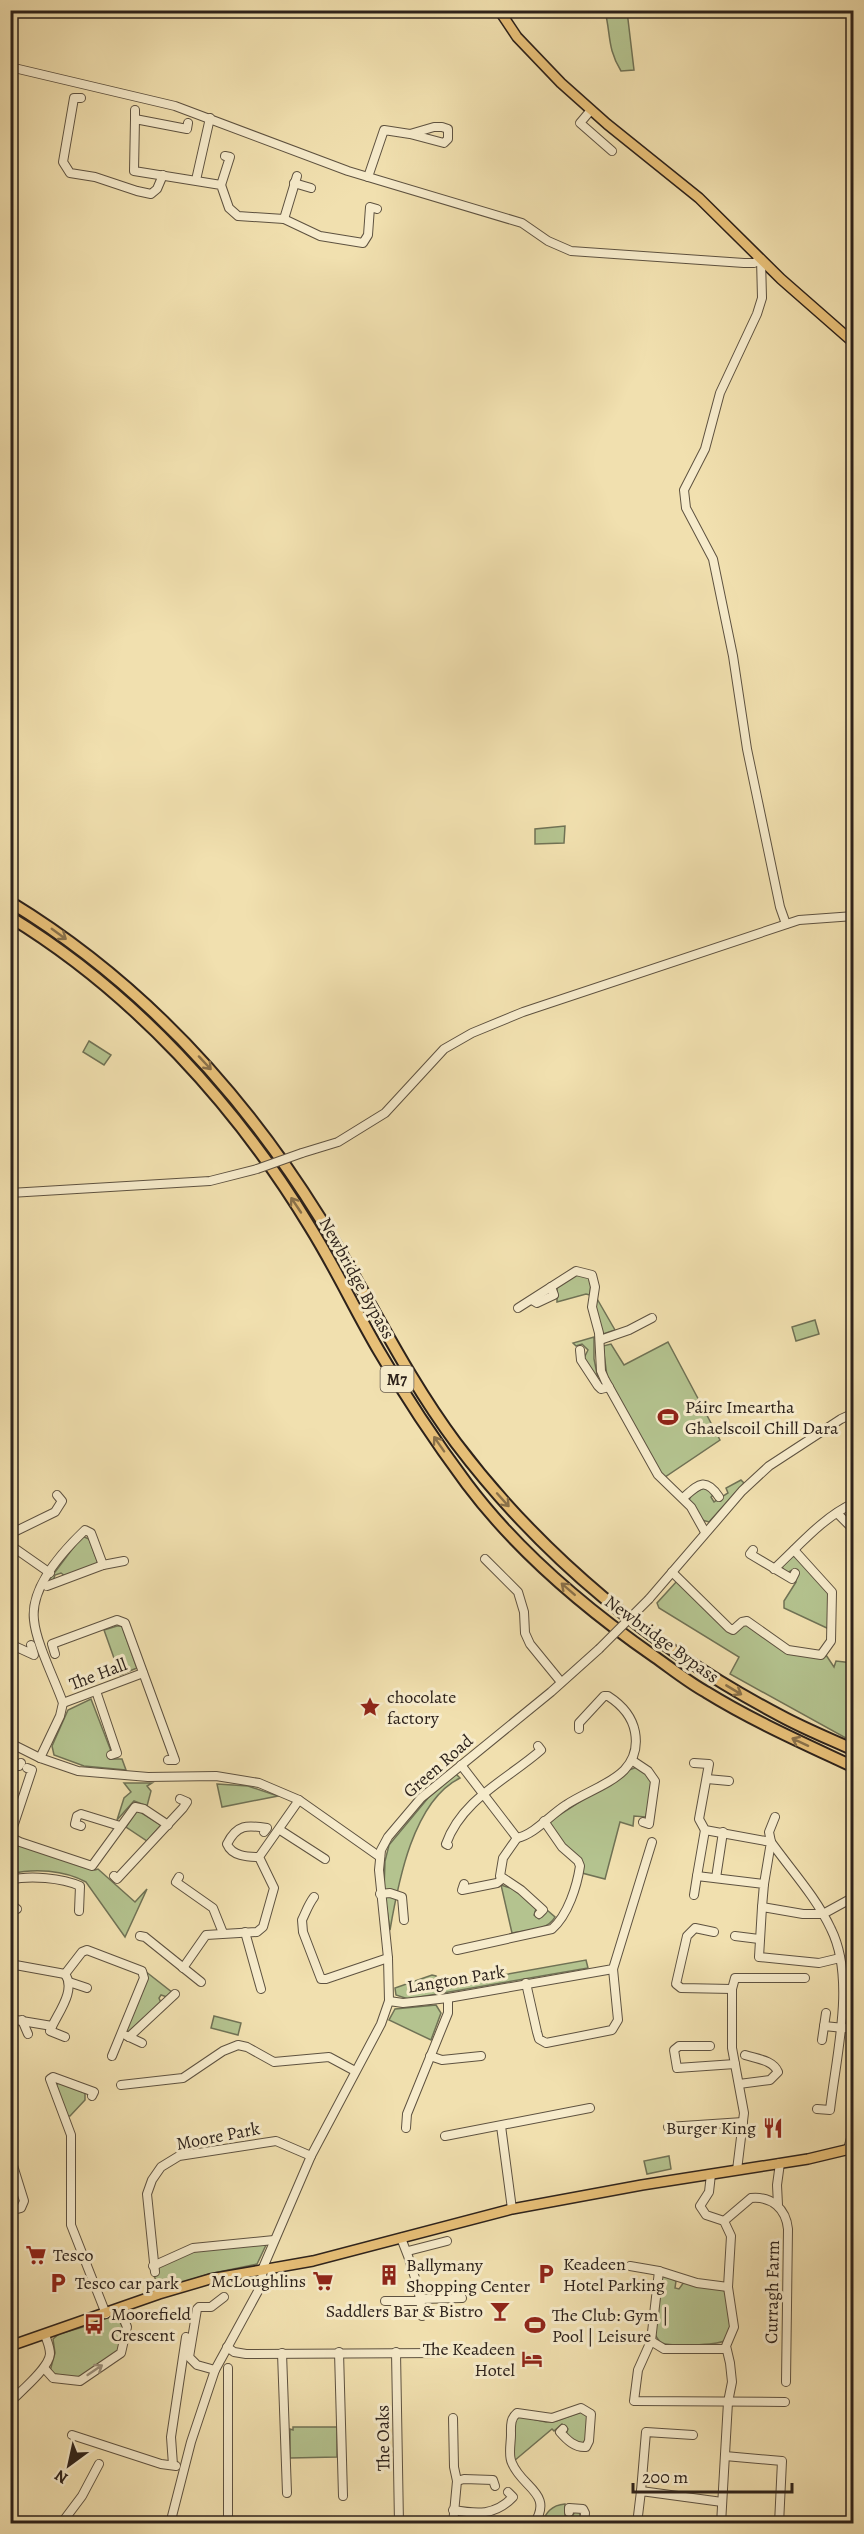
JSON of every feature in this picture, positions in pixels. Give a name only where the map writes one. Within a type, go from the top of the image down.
[{"type":"highway","name":"Newbridge Bypass","points":[[10,902],[69,942],[146,1004],[194,1052],[237,1101],[285,1164],[321,1220],[391,1346],[434,1413],[479,1473],[521,1521],[592,1588],[668,1647],[748,1698],[854,1750]]},
{"type":"highway","name":"Newbridge Bypass","points":[[10,917],[85,970],[137,1013],[198,1076],[254,1143],[310,1227],[379,1352],[423,1421],[467,1484],[507,1532],[549,1573],[613,1627],[704,1692],[774,1730],[854,1767]]},
{"type":"main road","points":[[499,10],[539,61],[591,111],[680,181],[761,259],[854,343]]},
{"type":"main road","points":[[10,2346],[120,2310],[159,2294],[210,2279],[313,2261],[512,2209],[851,2149]]},
{"type":"street","points":[[10,67],[175,106],[368,177],[522,224],[548,241],[571,251],[744,263],[758,262],[761,259]]},
{"type":"street","points":[[81,98],[74,98],[63,162],[70,174],[95,177],[151,194],[157,189],[163,175]]},
{"type":"street","points":[[135,110],[134,174],[163,175],[221,186]]},
{"type":"street","points":[[591,111],[580,123],[612,151]]},
{"type":"street","points":[[196,180],[210,118]]},
{"type":"street","points":[[135,120],[187,129],[188,123]]},
{"type":"street","points":[[368,177],[384,130],[410,134]]},
{"type":"street","points":[[225,156],[230,157],[221,186],[229,208],[238,216],[284,219],[320,237],[363,243],[368,235],[370,207],[377,209]]},
{"type":"street","points":[[284,219],[295,180],[310,188]]},
{"type":"street","points":[[761,259],[762,298],[757,314],[720,393],[710,437],[684,490],[684,497],[686,508],[713,559],[733,656],[747,749],[780,907],[786,924]]},
{"type":"street","points":[[10,1193],[210,1181],[257,1169],[338,1142],[385,1113],[444,1049],[472,1033],[523,1012],[786,924],[828,916],[854,916]]},
{"type":"street","points":[[518,1308],[532,1300],[535,1304],[551,1298],[554,1295],[550,1287],[576,1271],[592,1275],[595,1287],[592,1307],[600,1340],[602,1371],[609,1387],[658,1475],[691,1507],[705,1532]]},
{"type":"street","points":[[600,1340],[629,1330],[652,1318]]},
{"type":"street","points":[[580,1350],[580,1360],[598,1386],[603,1389],[609,1387]]},
{"type":"street","name":"Green Road","points":[[170,2523],[184,2468],[215,2370],[263,2282],[262,2270],[311,2156],[381,2024],[389,2001],[388,1958],[380,1894],[380,1857],[388,1837],[413,1806],[599,1648],[649,1599],[705,1532],[742,1491],[769,1466],[823,1430],[854,1413]]},
{"type":"street","points":[[683,1498],[696,1487],[705,1484],[710,1485],[719,1496]]},
{"type":"street","points":[[10,1534],[54,1512],[62,1501],[57,1495]]},
{"type":"street","points":[[774,1569],[837,1513],[854,1503]]},
{"type":"street","points":[[837,1513],[854,1530]]},
{"type":"street","points":[[40,1758],[60,1716],[63,1703],[34,1622],[39,1590],[85,1530],[91,1533],[103,1565]]},
{"type":"street","points":[[10,1545],[50,1573]]},
{"type":"street","points":[[753,1550],[750,1554],[792,1579],[795,1573]]},
{"type":"street","points":[[672,1572],[729,1628],[733,1630],[742,1622],[747,1621],[788,1650],[821,1655],[831,1641],[832,1592],[795,1550]]},
{"type":"street","points":[[485,1559],[521,1591],[525,1633],[530,1644],[561,1682]]},
{"type":"street","points":[[47,1586],[60,1578],[124,1560]]},
{"type":"street","points":[[55,1654],[52,1644],[121,1621],[129,1631],[175,1760],[168,1760]]},
{"type":"street","points":[[10,1644],[34,1655],[31,1645]]},
{"type":"street","name":"The Hall","points":[[63,1703],[143,1673]]},
{"type":"street","points":[[96,1691],[117,1753],[111,1755]]},
{"type":"street","points":[[539,1914],[543,1910],[529,1897],[502,1879],[500,1868],[517,1838],[570,1802],[610,1780],[633,1761],[637,1746],[630,1718],[608,1696],[604,1696],[579,1724],[579,1729]]},
{"type":"street","points":[[10,1743],[40,1758],[78,1771],[148,1777],[216,1776],[248,1781],[280,1790],[299,1800],[380,1857]]},
{"type":"street","points":[[448,1845],[446,1844],[449,1835],[462,1815],[483,1793],[523,1766],[541,1749]]},
{"type":"street","points":[[633,1761],[648,1771],[655,1781],[649,1824],[643,1822]]},
{"type":"street","points":[[10,1763],[32,1770],[12,1824],[12,1838],[92,1866],[135,1807],[138,1806],[168,1825]]},
{"type":"street","points":[[694,1763],[709,1764],[699,1820],[705,1830],[694,1895]]},
{"type":"street","points":[[460,1765],[517,1838]]},
{"type":"street","points":[[706,1779],[729,1781]]},
{"type":"street","points":[[114,1876],[117,1879],[168,1825],[187,1802],[180,1799]]},
{"type":"street","points":[[259,1857],[299,1800]]},
{"type":"street","points":[[81,1826],[75,1824],[78,1814],[120,1826]]},
{"type":"street","points":[[775,1817],[769,1832],[771,1842],[764,1884],[759,1957],[819,1963],[840,1958]]},
{"type":"street","points":[[457,1950],[547,1931],[556,1926],[569,1903],[580,1866],[578,1861],[562,1847],[544,1821]]},
{"type":"street","points":[[259,1857],[238,1855],[230,1851],[227,1844],[246,1825],[267,1828],[264,1832]]},
{"type":"street","points":[[280,1830],[325,1859]]},
{"type":"street","points":[[705,1830],[771,1842],[823,1914],[836,1940],[844,1982],[840,2028],[830,2110],[817,2109]]},
{"type":"street","points":[[716,1878],[723,1832]]},
{"type":"street","name":"Langton Park","points":[[526,1983],[539,2039],[546,2043],[606,2033],[616,2026],[618,2020],[612,1969],[652,1842]]},
{"type":"street","points":[[183,1968],[206,1935],[256,1932],[263,1927],[273,1888],[259,1857]]},
{"type":"street","points":[[697,1876],[764,1884]]},
{"type":"street","points":[[179,1877],[176,1882],[215,1910],[223,1933]]},
{"type":"street","points":[[17,1910],[11,1904],[10,1880],[26,1878],[72,1882],[80,1886],[79,1911]]},
{"type":"street","points":[[464,1884],[462,1890],[497,1883],[502,1879]]},
{"type":"street","points":[[380,1894],[390,1893],[402,1897],[404,1920]]},
{"type":"street","points":[[314,1897],[308,1905],[308,1913],[302,1920],[303,1932],[318,1975],[322,1979],[388,1958]]},
{"type":"street","points":[[762,1907],[803,1914],[823,1914],[854,1897]]},
{"type":"street","points":[[714,1932],[694,1928],[687,1936],[676,1984],[681,1988],[732,1989]]},
{"type":"street","points":[[245,1932],[258,1987]]},
{"type":"street","points":[[140,1936],[145,1937],[201,1982]]},
{"type":"street","points":[[735,1936],[759,1939]]},
{"type":"street","points":[[65,1974],[82,1952],[87,1950],[142,1971],[144,1978],[125,2036]]},
{"type":"street","points":[[10,1964],[65,1974]]},
{"type":"street","name":"Langton Park","points":[[389,2001],[403,2003],[448,1998],[612,1969]]},
{"type":"street","points":[[65,1974],[69,1982],[64,2004],[50,2031],[66,2037]]},
{"type":"street","points":[[737,2170],[744,2113],[732,2048],[732,1989],[735,1978],[806,1978]]},
{"type":"street","points":[[69,1982],[87,1988]]},
{"type":"street","points":[[112,2056],[125,2036],[164,1999],[175,1994]]},
{"type":"street","points":[[406,2128],[407,2114],[447,2013],[448,1998]]},
{"type":"street","points":[[822,2040],[826,2013]]},
{"type":"street","points":[[10,2019],[52,2026]]},
{"type":"street","points":[[22,2020],[28,2034]]},
{"type":"street","points":[[824,2026],[854,2030]]},
{"type":"street","points":[[125,2036],[142,2043]]},
{"type":"street","points":[[121,2085],[188,2077],[223,2051],[238,2045],[247,2047],[274,2062],[329,2057],[355,2070]]},
{"type":"street","points":[[710,2046],[679,2046],[674,2050],[676,2068],[735,2064]]},
{"type":"street","points":[[739,2084],[771,2080],[778,2072],[771,2063],[745,2055]]},
{"type":"street","points":[[430,2056],[442,2060],[481,2056]]},
{"type":"street","points":[[94,2094],[53,2077],[50,2079],[70,2135],[71,2225],[106,2314]]},
{"type":"street","points":[[445,2136],[590,2108]]},
{"type":"street","points":[[668,2127],[743,2122]]},
{"type":"street","points":[[501,2126],[512,2209]]},
{"type":"street","points":[[851,2149],[854,2127]]},
{"type":"street","name":"Moore Park","points":[[274,2240],[193,2248],[154,2269],[147,2194],[152,2180],[161,2167],[179,2156],[276,2141],[311,2156]]},
{"type":"street","points":[[10,2156],[24,2201],[21,2208],[10,2211]]},
{"type":"street","name":"Curragh Farm","points":[[780,2163],[777,2185],[778,2205],[786,2216],[789,2229],[786,2382]]},
{"type":"street","points":[[711,2174],[711,2186],[700,2206],[706,2215],[724,2221],[751,2198],[763,2198],[778,2205]]},
{"type":"street","name":"Curragh Farm","points":[[721,2523],[728,2403],[732,2382],[726,2346],[734,2327],[728,2287],[730,2236],[724,2221]]},
{"type":"street","points":[[401,2238],[408,2251],[422,2316]]},
{"type":"street","points":[[408,2251],[447,2241]]},
{"type":"street","points":[[630,2266],[659,2271],[697,2283],[728,2287]]},
{"type":"street","points":[[659,2271],[651,2342],[638,2370],[634,2401],[785,2402]]},
{"type":"street","points":[[677,2288],[680,2278]]},
{"type":"street","points":[[215,2370],[197,2365],[189,2357],[197,2309],[211,2307],[224,2297]]},
{"type":"street","points":[[385,2301],[462,2298]]},
{"type":"street","points":[[44,2368],[53,2378],[80,2381],[121,2353],[127,2327],[120,2310]]},
{"type":"street","points":[[10,2402],[44,2368],[50,2357],[45,2335]]},
{"type":"street","points":[[173,2465],[171,2437],[186,2337]]},
{"type":"street","points":[[651,2342],[664,2349],[726,2349]]},
{"type":"street","points":[[227,2347],[234,2352],[246,2354],[440,2353]]},
{"type":"street","points":[[339,2352],[343,2496]]},
{"type":"street","name":"The Oaks","points":[[396,2352],[399,2523]]},
{"type":"street","points":[[282,2353],[287,2493]]},
{"type":"street","points":[[228,2368],[228,2523]]},
{"type":"street","points":[[534,2523],[542,2504],[512,2465],[511,2421],[517,2413],[552,2418],[581,2408],[591,2414],[589,2441],[586,2447],[576,2446],[568,2441],[560,2432],[562,2429]]},
{"type":"street","points":[[453,2418],[454,2467],[458,2481],[453,2523]]},
{"type":"street","points":[[637,2523],[646,2432],[693,2435]]},
{"type":"street","points":[[72,2435],[161,2464],[184,2468]]},
{"type":"street","points":[[725,2456],[782,2461],[779,2523]]},
{"type":"street","points":[[61,2523],[82,2496],[99,2464]]},
{"type":"street","points":[[458,2481],[493,2480],[495,2486]]},
{"type":"street","points":[[641,2491],[722,2502]]},
{"type":"street","points":[[453,2510],[490,2513],[513,2497],[508,2492]]},
{"type":"street","points":[[569,2512],[569,2508],[583,2509],[584,2523]]},
{"type":"green space","points":[[605,11],[627,11],[634,70],[621,71],[617,63],[611,48]]},
{"type":"green space","points":[[565,826],[564,843],[535,844],[535,829]]},
{"type":"green space","points":[[89,1041],[111,1055],[104,1065],[83,1052]]},
{"type":"green space","points":[[577,1274],[588,1277],[591,1282],[590,1295],[586,1294],[557,1302],[557,1287]]},
{"type":"green space","points":[[596,1297],[615,1330],[603,1334],[595,1306]]},
{"type":"green space","points":[[815,1320],[819,1334],[796,1341],[792,1327]]},
{"type":"green space","points":[[594,1337],[594,1359],[599,1384],[584,1358],[588,1350],[582,1344],[576,1346],[573,1343]]},
{"type":"green space","name":"Páirc Imeartha Ghaelscoil Chill Dara","points":[[668,1342],[720,1440],[665,1477],[659,1471],[607,1376],[603,1346],[611,1344],[624,1365]]},
{"type":"green space","points":[[741,1480],[744,1483],[709,1522],[702,1520],[689,1500],[692,1494],[705,1487],[714,1494],[711,1497],[714,1502],[728,1493],[726,1488]]},
{"type":"green space","points":[[82,1536],[89,1539],[98,1563],[65,1576],[61,1573],[55,1575],[53,1581],[46,1584]]},
{"type":"green space","points":[[792,1556],[796,1557],[828,1591],[829,1629],[784,1608],[784,1601],[796,1582],[793,1570],[786,1573],[782,1567]]},
{"type":"green space","points":[[677,1581],[727,1630],[746,1624],[770,1641],[824,1657],[826,1655],[834,1667],[836,1661],[853,1663],[853,1742],[730,1674],[739,1657],[659,1608],[657,1603]]},
{"type":"green space","points":[[122,1626],[137,1668],[120,1675],[104,1630]]},
{"type":"green space","points":[[91,1699],[111,1751],[108,1754],[110,1759],[122,1759],[126,1770],[84,1766],[54,1755],[52,1746],[68,1710]]},
{"type":"green space","points":[[637,1767],[647,1774],[652,1783],[646,1817],[634,1816],[633,1826],[620,1822],[605,1879],[582,1873],[550,1825],[550,1821]]},
{"type":"green space","points":[[456,1774],[460,1778],[444,1789],[430,1805],[410,1845],[390,1930],[384,1890],[385,1861],[389,1845],[428,1798]]},
{"type":"green space","points":[[124,1783],[152,1783],[147,1786],[151,1791],[147,1806],[134,1801],[117,1820],[124,1798],[131,1792]]},
{"type":"green space","points":[[217,1784],[248,1786],[278,1796],[222,1807]]},
{"type":"green space","points":[[137,1810],[161,1825],[147,1841],[126,1827]]},
{"type":"green space","points":[[12,1842],[95,1870],[98,1869],[135,1902],[147,1889],[125,1937],[86,1882],[49,1871],[11,1874]]},
{"type":"green space","points":[[501,1885],[516,1890],[536,1909],[534,1915],[539,1919],[547,1910],[555,1917],[542,1927],[512,1933]]},
{"type":"green space","points":[[586,1960],[588,1968],[408,1999],[396,1995],[395,1988],[432,1975],[436,1976],[442,1986]]},
{"type":"green space","points":[[145,1971],[173,1993],[167,1997],[161,1995],[159,1998],[161,2003],[128,2032],[126,2031]]},
{"type":"green space","points":[[436,2005],[441,2013],[431,2040],[389,2020],[395,2009]]},
{"type":"green space","points":[[214,2016],[241,2023],[238,2035],[211,2028]]},
{"type":"green space","points":[[59,2083],[85,2093],[85,2100],[70,2116],[67,2116],[56,2085]]},
{"type":"green space","points":[[669,2156],[671,2169],[647,2174],[644,2161]]},
{"type":"green space","points":[[267,2243],[257,2264],[209,2274],[150,2293],[157,2282],[154,2276],[158,2274],[159,2266],[194,2251]]},
{"type":"green space","points":[[664,2275],[676,2281],[675,2288],[679,2289],[684,2282],[726,2291],[731,2327],[724,2341],[712,2344],[683,2345],[659,2341],[654,2332],[661,2277]]},
{"type":"green space","points":[[116,2315],[123,2327],[118,2351],[80,2378],[54,2374],[50,2371],[55,2353],[53,2339],[59,2334],[90,2325],[92,2327],[99,2321]]},
{"type":"green space","points":[[581,2412],[588,2417],[585,2444],[578,2445],[566,2434],[568,2429],[562,2424],[554,2431],[552,2429],[514,2461],[513,2423],[519,2416],[546,2422]]},
{"type":"green space","points":[[293,2427],[337,2427],[337,2457],[290,2458],[290,2429],[293,2430]]},
{"type":"green space","points":[[565,2504],[565,2516],[580,2511],[580,2523],[541,2524],[550,2510]]},
{"type":"place","name":"Páirc Imeartha Ghaelscoil Chill Dara","points":[[668,1417]]},
{"type":"place","name":"chocolate factory","points":[[370,1707]]},
{"type":"place","name":"Burger King","points":[[773,2128]]},
{"type":"place","name":"Tesco","points":[[36,2255]]},
{"type":"place","name":"Keadeen Hotel Parking","points":[[546,2274]]},
{"type":"place","name":"Ballymany Shopping Center","points":[[389,2275]]},
{"type":"place","name":"McLoughlins","points":[[323,2281]]},
{"type":"place","name":"Tesco car park","points":[[58,2283]]},
{"type":"place","name":"Saddlers Bar & Bistro","points":[[500,2311]]},
{"type":"place","name":"Moorefield Crescent","points":[[94,2324]]},
{"type":"place","name":"The Club: Gym | Pool | Leisure","points":[[535,2325]]},
{"type":"place","name":"The Keadeen Hotel","points":[[532,2359]]}]
